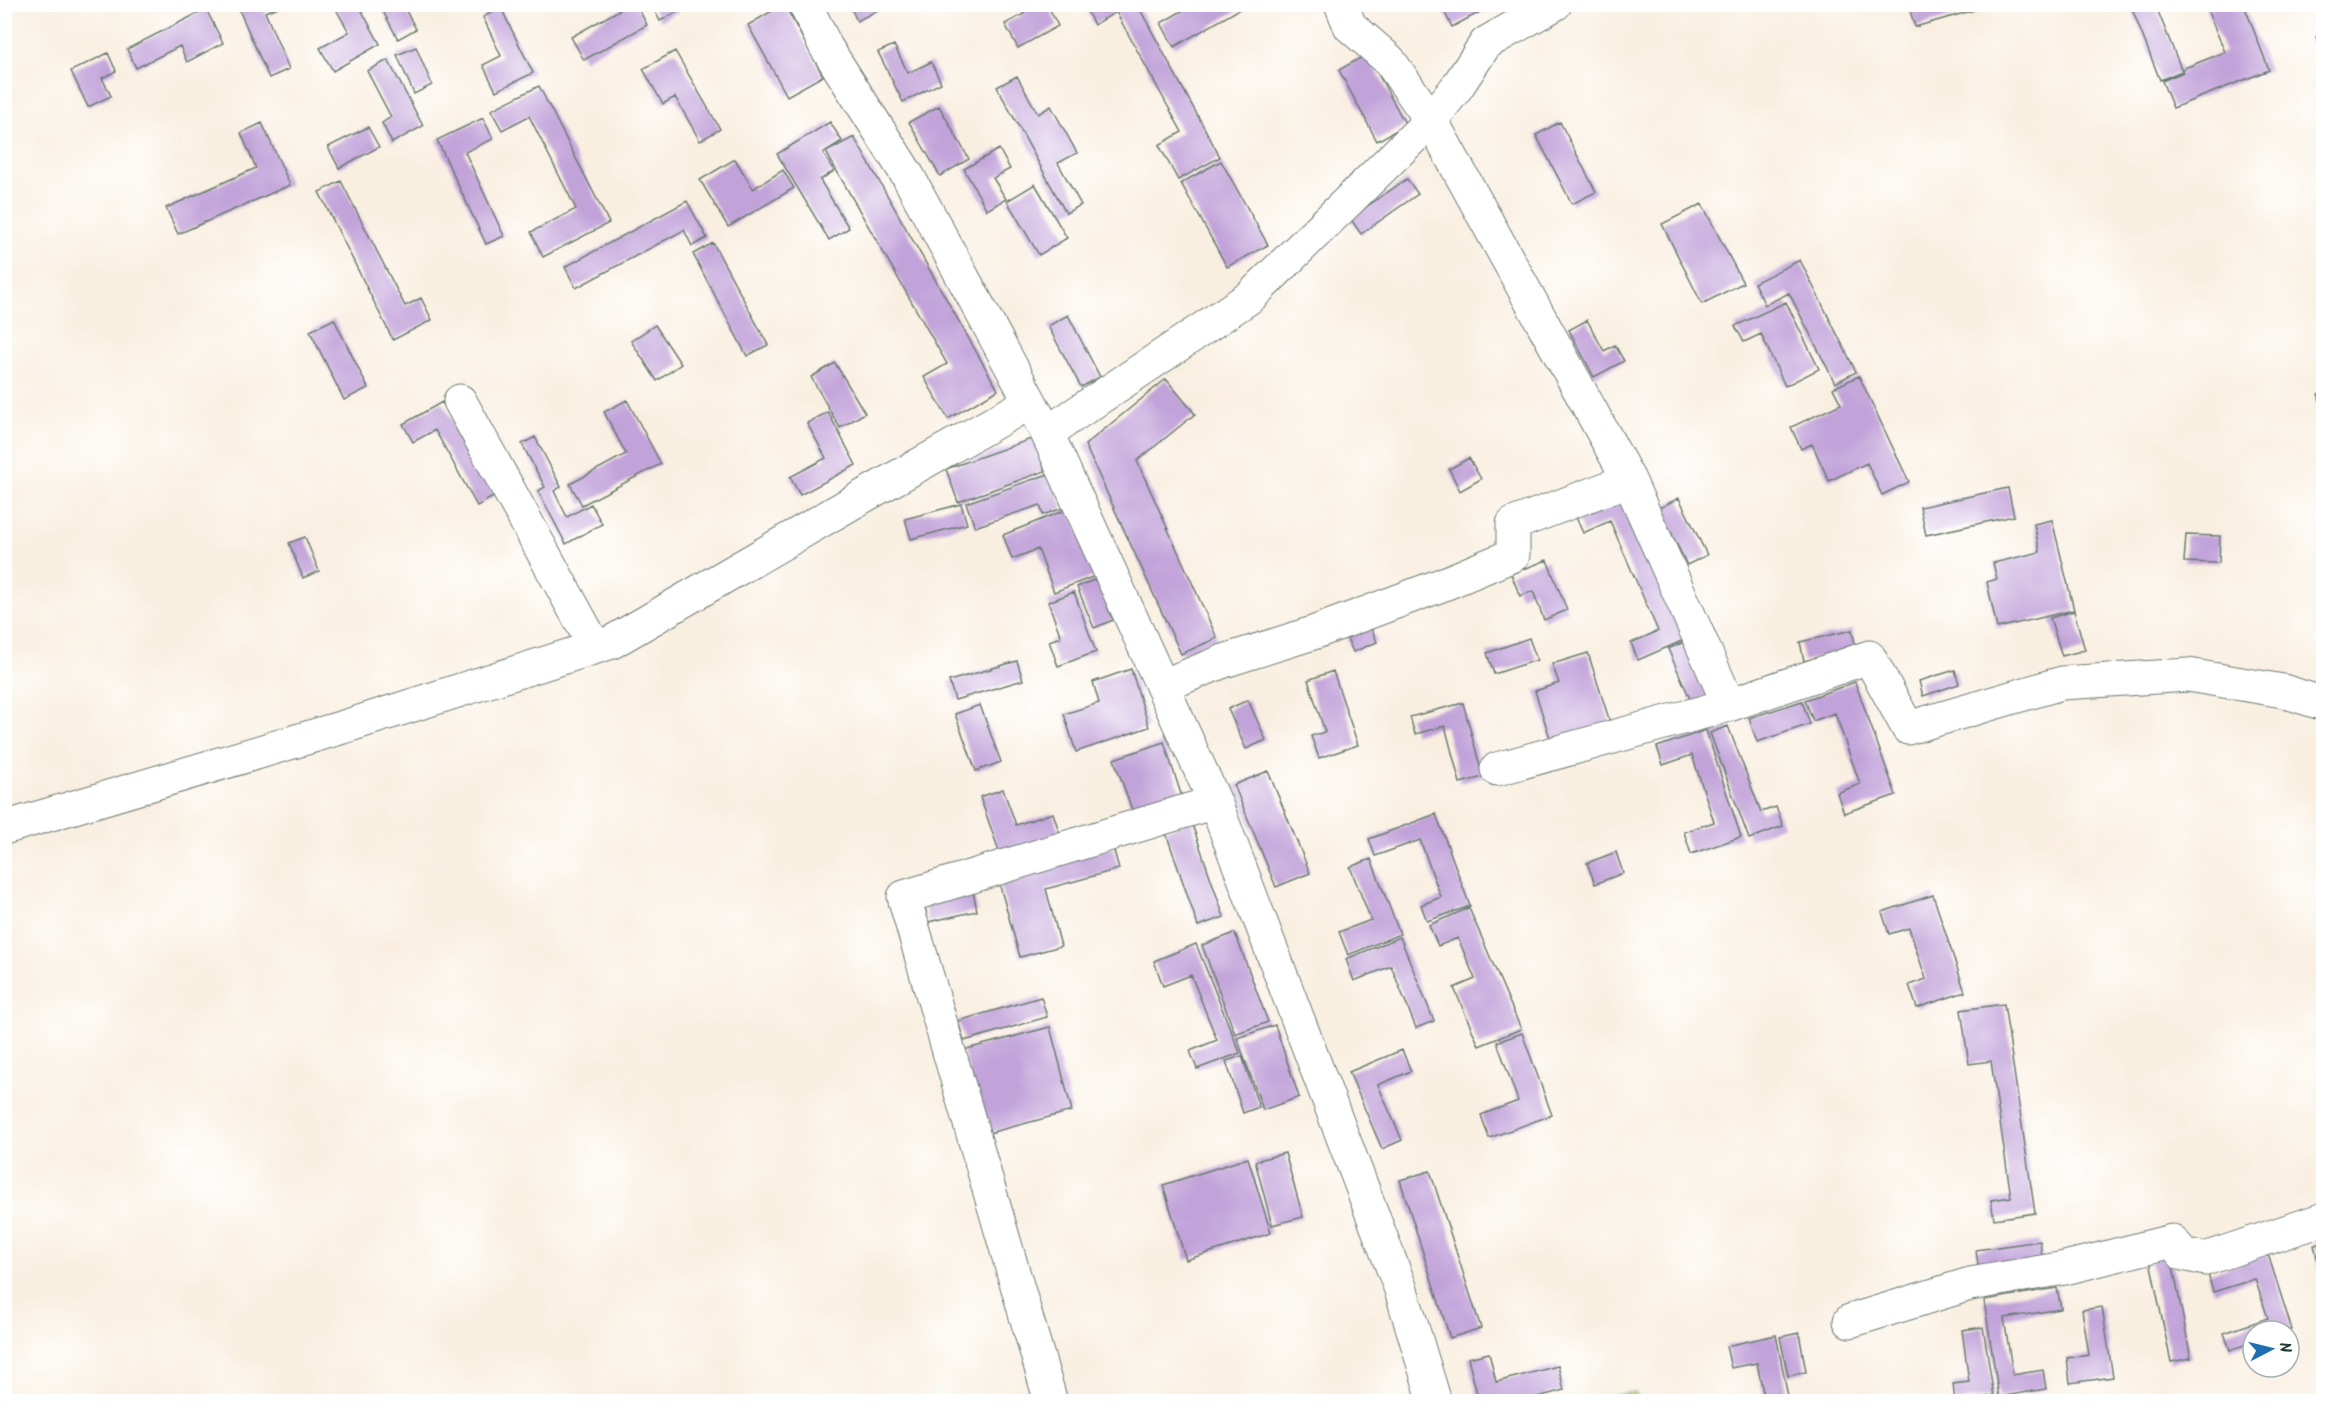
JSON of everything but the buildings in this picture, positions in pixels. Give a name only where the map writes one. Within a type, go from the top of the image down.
[{"type":"street","points":[[805,4],[826,46],[908,176],[1029,404],[1047,433],[1215,802],[1396,1275],[1435,1401]]},
{"type":"street","points":[[1341,4],[1350,26],[1389,60],[1431,120],[1629,480],[1730,705]]},
{"type":"street","points":[[1047,433],[1250,297],[1431,120],[1457,87],[1486,43],[1555,4]]},
{"type":"street","points":[[460,401],[595,647]]},
{"type":"street","points":[[4,828],[339,728],[612,642],[862,497],[1029,404]]},
{"type":"street","points":[[1162,686],[1224,661],[1313,633],[1390,605],[1513,555],[1514,524],[1629,480]]},
{"type":"street","points":[[1497,769],[1730,705],[1869,657],[1908,728],[2062,683],[2188,675],[2283,691],[2324,704]]},
{"type":"street","points":[[1051,1401],[904,897],[1215,802]]},
{"type":"street","points":[[1851,1322],[1970,1284],[2065,1268],[2172,1241],[2183,1254],[2205,1259],[2324,1219]]},
{"type":"green space","points":[[1635,1392],[1640,1401],[1582,1401]]}]
